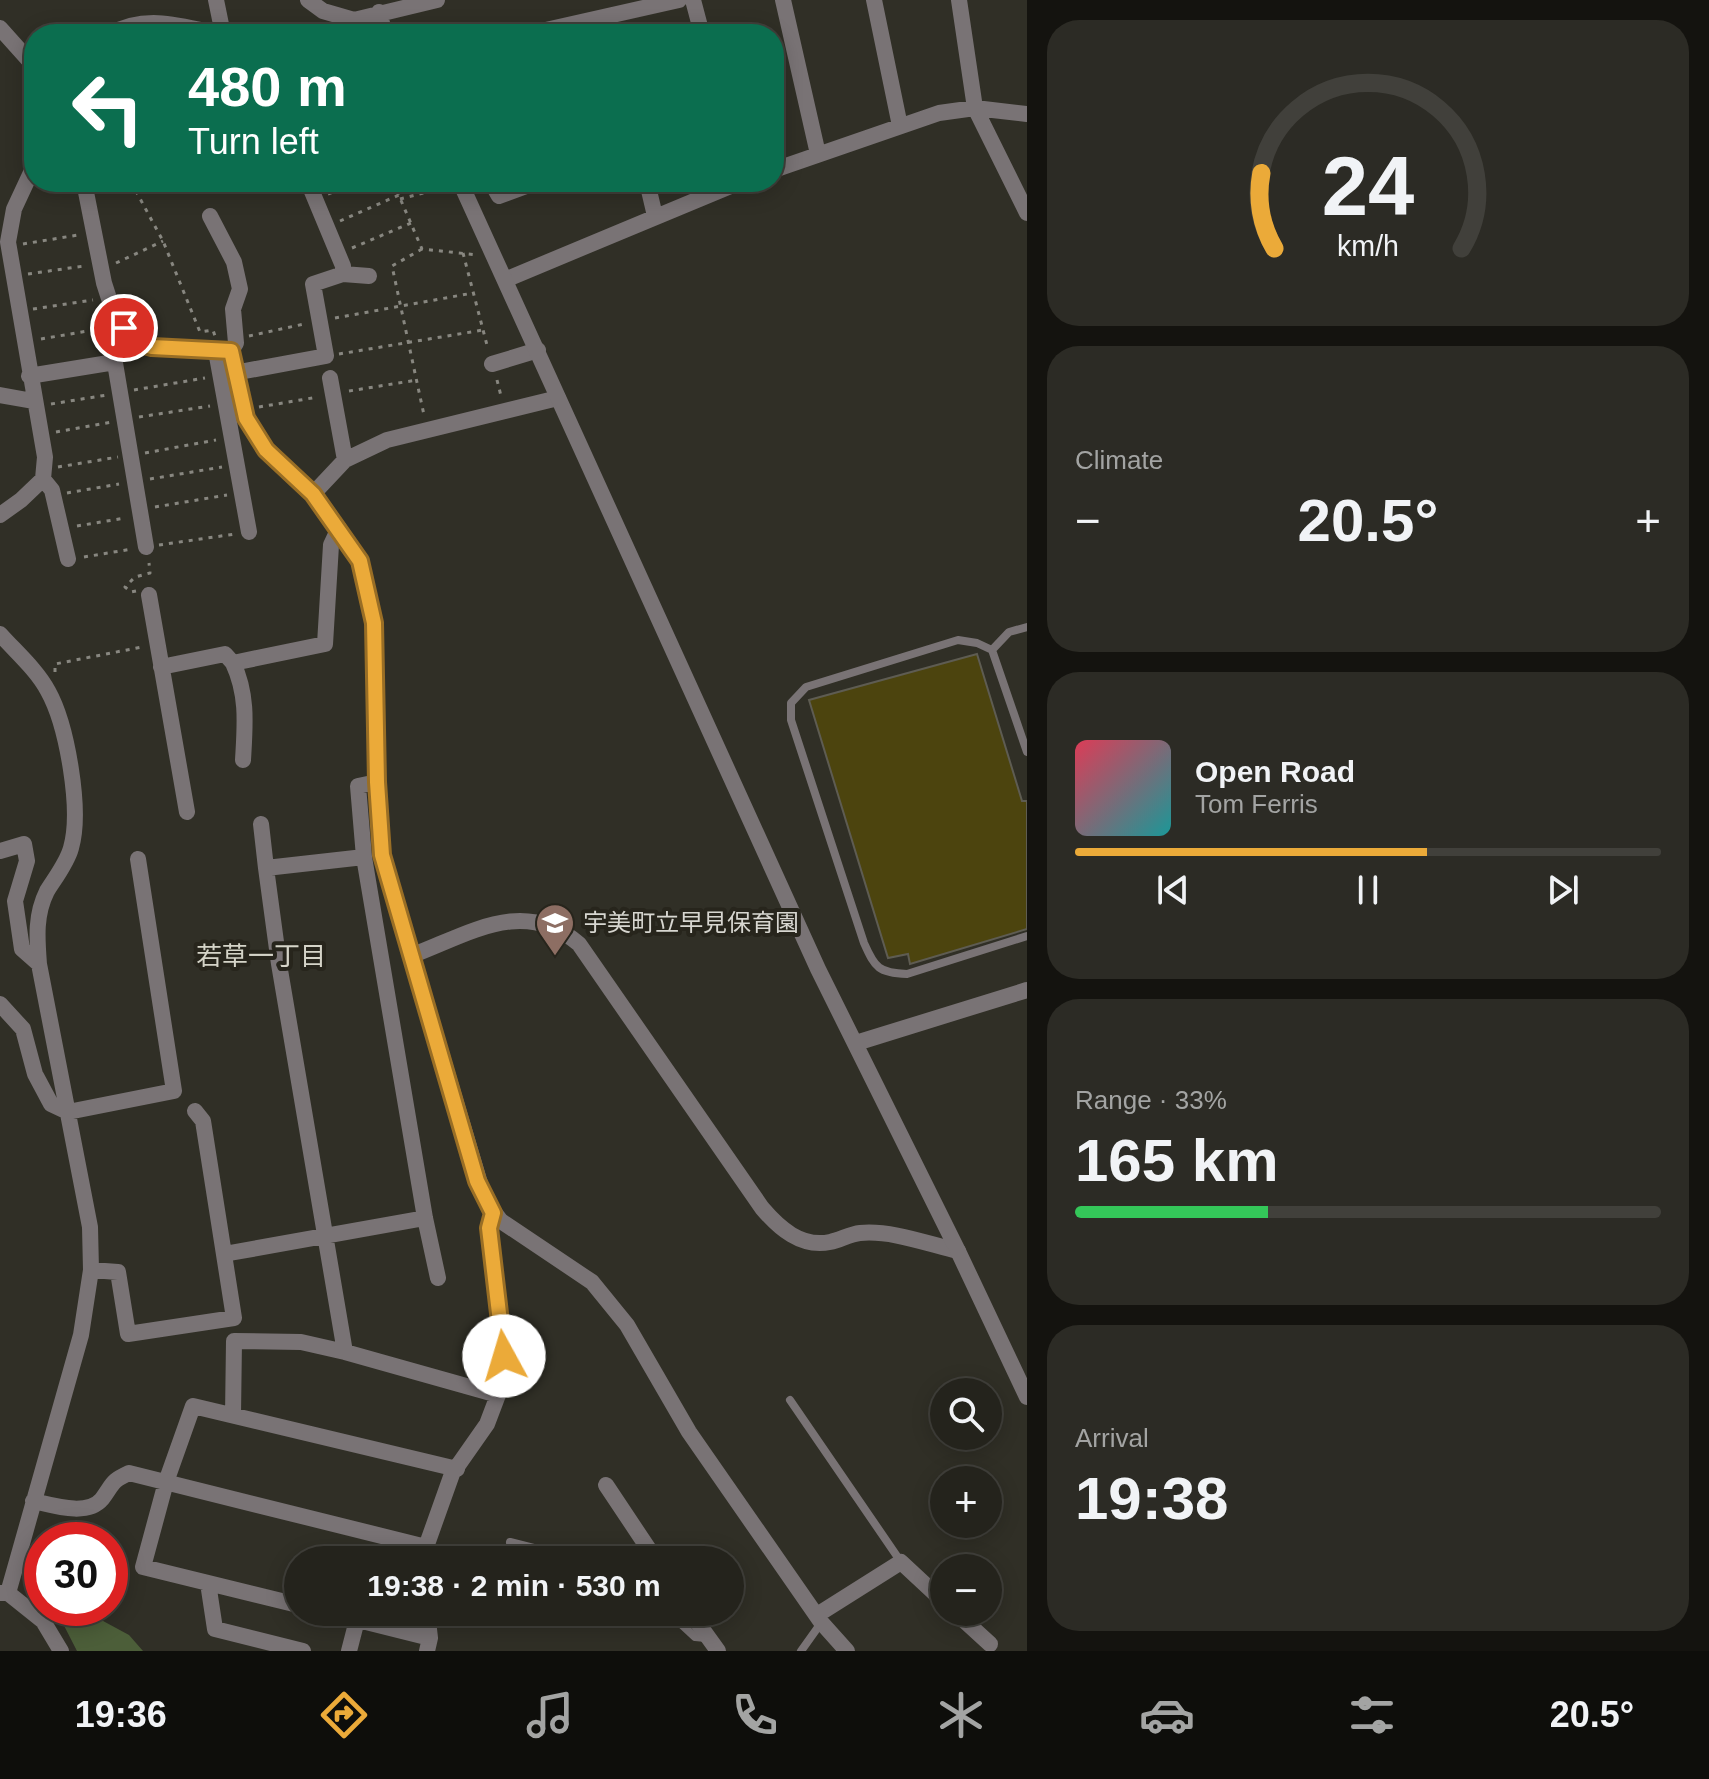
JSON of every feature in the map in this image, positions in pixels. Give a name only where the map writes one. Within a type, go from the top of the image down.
[{"type":"street","points":[[216,0],[219,24]]},
{"type":"street","points":[[308,0],[323,11],[354,20],[437,0]]},
{"type":"street","points":[[572,24],[679,0]]},
{"type":"street","points":[[693,0],[699,24]]},
{"type":"street","points":[[783,0],[818,154]]},
{"type":"street","points":[[874,0],[900,126]]},
{"type":"street","points":[[959,0],[975,108],[1027,213]]},
{"type":"street","points":[[379,12],[382,24]]},
{"type":"street","points":[[608,16],[610,24]]},
{"type":"street","points":[[134,24],[174,24]]},
{"type":"street","points":[[0,28],[24,55]]},
{"type":"street","points":[[784,166],[939,113],[975,108],[1027,114]]},
{"type":"street","points":[[24,188],[14,209],[8,246],[45,457],[43,474],[54,495],[68,559]]},
{"type":"street","points":[[86,192],[100,266],[114,314],[133,342],[152,347],[226,349]]},
{"type":"street","points":[[312,192],[343,274]]},
{"type":"street","points":[[464,192],[507,279],[558,398],[818,969],[1027,1397]]},
{"type":"street","points":[[649,192],[655,216]]},
{"type":"street","points":[[507,279],[714,192]]},
{"type":"street","points":[[210,216],[234,262],[240,289],[226,349],[226,403],[249,532]]},
{"type":"street","points":[[228,374],[326,356],[313,284],[343,274],[369,276]]},
{"type":"street","points":[[133,342],[114,357],[146,547]]},
{"type":"street","points":[[492,364],[538,350]]},
{"type":"street","points":[[29,376],[115,362]]},
{"type":"street","points":[[228,374],[246,418],[266,450],[313,494],[360,561],[374,623],[377,782],[382,855],[477,1181],[493,1213],[501,1221],[592,1282],[627,1325],[689,1432],[819,1619],[847,1651]]},
{"type":"street","points":[[331,386],[345,460]]},
{"type":"street","points":[[0,395],[34,404]]},
{"type":"street","points":[[313,494],[345,460],[387,440],[558,398]]},
{"type":"street","points":[[0,515],[43,474]]},
{"type":"street","points":[[233,663],[325,644],[331,545],[339,528]]},
{"type":"street","points":[[149,595],[187,812]]},
{"type":"street","points":[[0,634],[50,694],[71,768],[75,806],[71,848],[39,912],[39,964],[90,1227],[91,1270],[81,1335],[4,1593],[43,1621],[61,1651]]},
{"type":"street","points":[[161,667],[225,654],[233,663],[246,707],[243,760]]},
{"type":"street","points":[[377,782],[358,786],[364,857],[425,1218],[438,1278]]},
{"type":"street","points":[[261,824],[279,964],[345,1352]]},
{"type":"street","points":[[0,851],[24,844],[27,861],[15,901],[22,949],[39,964]]},
{"type":"street","points":[[266,868],[364,857]]},
{"type":"street","points":[[0,1004],[23,1029],[38,1081],[51,1104],[68,1112],[174,1091],[138,859]]},
{"type":"street","points":[[413,955],[518,919],[543,922],[563,930],[579,944],[762,1208],[780,1229],[803,1241],[827,1243],[860,1233],[893,1235],[958,1251]]},
{"type":"street","points":[[856,1043],[1027,990]]},
{"type":"street","points":[[91,1270],[118,1272],[128,1334],[234,1318],[203,1121],[195,1111]]},
{"type":"street","points":[[429,1546],[452,1474],[487,1424],[498,1395],[504,1356],[489,1228],[493,1213]]},
{"type":"street","points":[[224,1254],[425,1218]]},
{"type":"street","points":[[233,1415],[234,1341],[301,1342],[498,1395]]},
{"type":"street","points":[[284,1602],[143,1567],[166,1482],[193,1406],[457,1469]]},
{"type":"street","points":[[33,1501],[82,1509],[100,1502],[112,1481],[129,1473],[397,1546]]},
{"type":"street","points":[[606,1485],[647,1546]]},
{"type":"street","points":[[819,1619],[901,1562],[930,1589]]},
{"type":"street","points":[[208,1583],[215,1629],[303,1651]]},
{"type":"street","points":[[349,1651],[355,1626]]},
{"type":"street","points":[[375,1626],[428,1644]]},
{"type":"street","points":[[700,1626],[713,1644]]},
{"type":"street","points":[[970,1626],[990,1644]]},
{"type":"lane","points":[[992,650],[1009,632],[1027,627]]},
{"type":"lane","points":[[1027,752],[992,650],[977,643],[958,640],[806,687],[791,703],[791,720],[874,966],[889,974],[907,974],[1027,936]]},
{"type":"lane","points":[[790,1400],[901,1562]]},
{"type":"lane","points":[[510,1542],[526,1546]]},
{"type":"lane","points":[[801,1651],[819,1619]]},
{"type":"lane","points":[[683,1626],[695,1637],[713,1644]]},
{"type":"path","points":[[136,192],[163,241],[200,332],[213,330],[226,349],[249,336],[319,320],[473,293]]},
{"type":"path","points":[[315,199],[333,192]]},
{"type":"path","points":[[398,192],[422,249]]},
{"type":"path","points":[[327,227],[420,192]]},
{"type":"path","points":[[338,254],[411,223]]},
{"type":"path","points":[[8,246],[94,233]]},
{"type":"path","points":[[13,276],[127,260],[131,255],[163,241]]},
{"type":"path","points":[[427,430],[392,266],[422,249],[480,255],[493,251]]},
{"type":"path","points":[[463,253],[505,411]]},
{"type":"path","points":[[19,311],[109,297]]},
{"type":"path","points":[[24,343],[109,327]]},
{"type":"path","points":[[326,356],[483,330]]},
{"type":"path","points":[[34,404],[228,374]]},
{"type":"path","points":[[243,410],[331,386],[417,380]]},
{"type":"path","points":[[40,434],[226,403]]},
{"type":"path","points":[[43,474],[232,437]]},
{"type":"path","points":[[54,495],[237,464]]},
{"type":"path","points":[[62,529],[242,492]]},
{"type":"path","points":[[68,559],[249,532]]},
{"type":"path","points":[[146,547],[150,573],[135,577],[125,587],[131,592],[146,590],[149,595]]},
{"type":"path","points":[[50,694],[57,689],[55,664],[157,644]]},
{"type":"green space","points":[[64,1626],[112,1626],[129,1635],[143,1651],[77,1651]]},
{"type":"building","points":[[977,654],[1022,801],[1027,801],[1027,929],[910,964],[908,954],[888,958],[809,700]]},
{"type":"place","name":"宇美町立早見保育園","points":[[555,957]]},
{"type":"district","name":"若草一丁目","points":[[261,956]]},
{"type":"route","points":[[124,328],[133,342],[152,347],[231,351],[246,418],[266,450],[313,494],[360,561],[374,623],[377,782],[382,855],[477,1181],[493,1213],[489,1228],[504,1356]]}]
